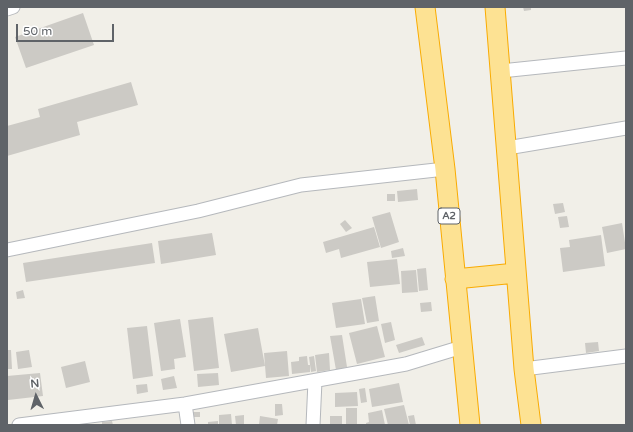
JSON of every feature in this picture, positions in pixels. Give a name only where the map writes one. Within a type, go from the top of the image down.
[{"type":"highway","name":"A2","points":[[425,7],[445,169],[470,425]]},
{"type":"highway","points":[[495,7],[524,369],[530,425]]},
{"type":"highway","points":[[455,279],[516,273]]},
{"type":"street","points":[[7,9],[13,7]]},
{"type":"street","points":[[501,71],[626,58]]},
{"type":"street","points":[[507,148],[626,128]]},
{"type":"street","points":[[7,250],[198,211],[301,185],[445,169]]},
{"type":"street","points":[[19,425],[185,404],[406,364],[462,347]]},
{"type":"street","points":[[524,369],[626,356]]},
{"type":"street","points":[[313,425],[315,380]]},
{"type":"street","points":[[185,404],[188,425]]},
{"type":"building","points":[[523,7],[531,7],[531,10],[524,11]]},
{"type":"building","points":[[83,13],[94,45],[26,68],[15,37]]},
{"type":"building","points":[[131,82],[138,105],[77,122],[80,135],[7,156],[7,126],[40,117],[38,109]]},
{"type":"building","points":[[417,189],[418,200],[398,202],[397,191]]},
{"type":"building","points":[[387,194],[395,194],[395,201],[387,201]]},
{"type":"building","points":[[563,203],[565,212],[555,214],[553,204]]},
{"type":"building","points":[[390,212],[399,242],[381,248],[372,217]]},
{"type":"building","points":[[567,216],[569,227],[560,228],[558,217]]},
{"type":"building","points":[[345,220],[352,228],[346,232],[340,224]]},
{"type":"building","points":[[622,223],[626,249],[607,253],[602,227]]},
{"type":"building","points":[[374,227],[380,247],[341,258],[339,249],[326,253],[323,242]]},
{"type":"building","points":[[212,233],[216,255],[161,264],[158,241]]},
{"type":"building","points":[[601,235],[605,266],[563,272],[560,248],[570,247],[569,240]]},
{"type":"building","points":[[152,243],[155,263],[26,282],[23,263]]},
{"type":"building","points":[[403,248],[405,256],[392,258],[391,251]]},
{"type":"building","points":[[397,259],[400,284],[370,287],[367,262]]},
{"type":"building","points":[[426,268],[428,290],[419,291],[417,269]]},
{"type":"building","points":[[416,270],[418,292],[402,293],[401,271]]},
{"type":"building","points":[[23,290],[25,298],[17,299],[16,292]]},
{"type":"building","points":[[375,296],[379,321],[367,323],[362,298]]},
{"type":"building","points":[[361,299],[365,324],[336,328],[332,303]]},
{"type":"building","points":[[431,302],[432,311],[421,312],[420,303]]},
{"type":"building","points":[[213,317],[219,368],[194,371],[188,320]]},
{"type":"building","points":[[180,319],[186,357],[174,359],[175,369],[161,371],[154,323]]},
{"type":"building","points":[[391,322],[395,340],[385,343],[381,324]]},
{"type":"building","points":[[147,326],[153,376],[133,379],[127,328]]},
{"type":"building","points":[[377,326],[385,357],[357,364],[349,333]]},
{"type":"building","points":[[258,328],[265,366],[231,372],[224,334]]},
{"type":"building","points":[[342,335],[347,367],[336,370],[330,336]]},
{"type":"building","points":[[422,337],[425,345],[399,353],[396,345]]},
{"type":"building","points":[[598,342],[599,351],[586,353],[585,343]]},
{"type":"building","points":[[7,350],[11,350],[12,369],[7,369]]},
{"type":"building","points":[[29,350],[32,367],[18,369],[16,352]]},
{"type":"building","points":[[287,351],[289,376],[266,378],[264,353]]},
{"type":"building","points":[[329,353],[330,370],[317,372],[315,355]]},
{"type":"building","points":[[307,356],[308,365],[310,365],[310,372],[292,374],[291,362],[299,361],[299,357]]},
{"type":"building","points":[[314,356],[316,371],[311,372],[309,357]]},
{"type":"building","points":[[85,361],[90,382],[66,388],[61,367]]},
{"type":"building","points":[[40,373],[43,396],[8,400],[7,376]]},
{"type":"building","points":[[218,373],[219,385],[198,387],[197,374]]},
{"type":"building","points":[[174,376],[177,388],[163,390],[161,379]]},
{"type":"building","points":[[399,383],[403,402],[372,407],[369,389]]},
{"type":"building","points":[[147,384],[148,392],[137,394],[136,385]]},
{"type":"building","points":[[365,388],[367,402],[361,403],[359,389]]},
{"type":"building","points":[[357,392],[358,406],[335,407],[335,393]]},
{"type":"building","points":[[275,404],[282,404],[283,415],[275,416]]},
{"type":"building","points":[[404,405],[409,425],[388,425],[384,409]]},
{"type":"building","points":[[346,408],[357,408],[357,425],[346,425]]},
{"type":"building","points":[[382,410],[385,425],[366,425],[366,423],[369,422],[368,413]]},
{"type":"building","points":[[189,412],[200,412],[200,417],[190,417]]},
{"type":"building","points":[[231,414],[232,425],[219,425],[219,415]]},
{"type":"building","points":[[244,415],[244,425],[236,425],[235,416]]},
{"type":"building","points":[[414,415],[416,425],[410,425],[408,416]]},
{"type":"building","points":[[260,416],[278,419],[277,425],[259,425]]},
{"type":"building","points":[[330,416],[342,416],[342,425],[330,425]]},
{"type":"building","points":[[112,421],[113,425],[102,425],[102,422]]},
{"type":"building","points":[[218,421],[218,425],[208,425],[208,422]]}]
